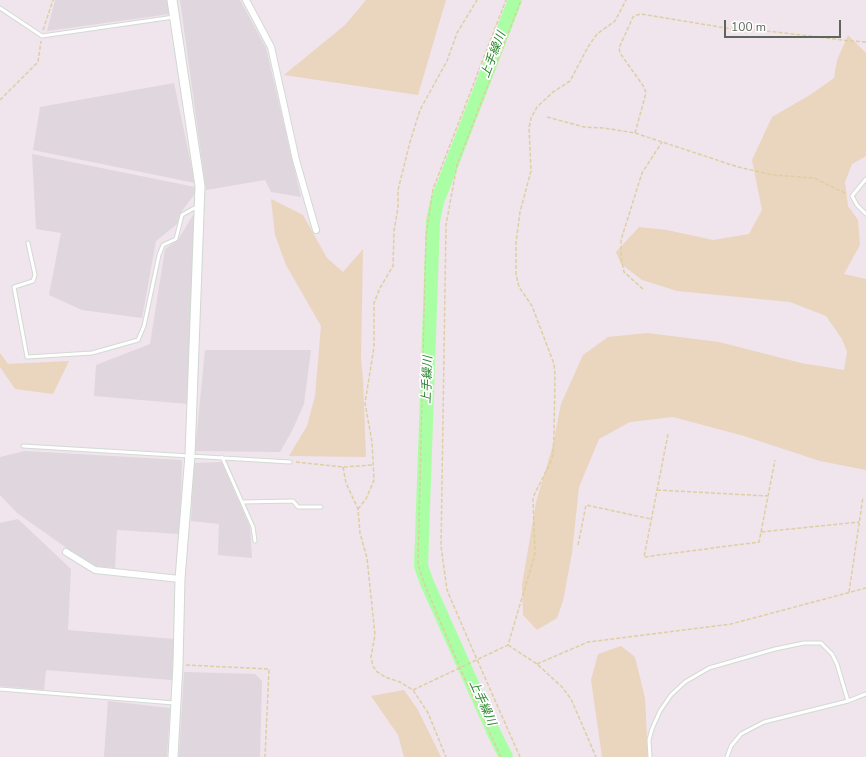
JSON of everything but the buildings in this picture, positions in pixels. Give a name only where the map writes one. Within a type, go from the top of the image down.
[{"type":"street","points":[[172,0],[200,186],[190,455],[180,580],[177,703],[173,757]]},
{"type":"street","points":[[246,0],[271,47],[296,160],[316,230]]},
{"type":"street","points":[[66,552],[95,570],[180,580]]},
{"type":"lane","points":[[0,8],[42,36],[174,17]]},
{"type":"lane","points":[[866,178],[852,196],[856,205],[866,214]]},
{"type":"lane","points":[[28,243],[35,275],[33,281],[14,287],[27,358],[92,353],[138,340],[144,326],[159,255],[163,244],[176,239],[182,215],[199,206]]},
{"type":"lane","points":[[23,446],[290,462]]},
{"type":"lane","points":[[222,457],[253,527],[255,541]]},
{"type":"lane","points":[[242,502],[293,501],[298,507],[321,507]]},
{"type":"lane","points":[[650,757],[650,740],[652,729],[657,717],[671,695],[685,682],[709,668],[775,649],[804,642],[821,643],[832,654],[837,664],[848,701]]},
{"type":"lane","points":[[0,689],[177,703]]},
{"type":"lane","points":[[727,757],[731,746],[741,734],[750,728],[764,722],[848,701],[866,694]]},
{"type":"path","points":[[0,100],[38,62],[42,36],[53,0]]},
{"type":"path","points":[[358,509],[366,499],[374,480],[372,442],[365,403],[374,347],[374,303],[380,288],[393,266],[394,230],[398,207],[398,190],[420,110],[447,62],[457,33],[477,0]]},
{"type":"path","points":[[501,757],[460,668],[424,583],[418,564],[426,235],[433,189],[506,0]]},
{"type":"path","points":[[520,757],[447,590],[441,546],[446,225],[457,165],[522,0]]},
{"type":"path","points":[[413,690],[508,645],[535,554],[533,499],[534,493],[550,464],[553,455],[554,434],[554,364],[532,306],[519,287],[516,274],[516,242],[520,212],[531,171],[528,136],[529,128],[531,118],[537,107],[553,92],[570,81],[597,34],[615,21],[626,0]]},
{"type":"path","points":[[634,133],[646,93],[644,87],[620,53],[619,48],[633,18],[637,15],[641,14],[732,29],[777,32],[866,42]]},
{"type":"path","points":[[547,117],[584,127],[604,128],[634,133],[738,167],[773,175],[814,178],[852,196]]},
{"type":"path","points":[[643,289],[624,272],[621,257],[621,240],[642,173],[662,142]]},
{"type":"path","points":[[668,434],[644,557],[759,542],[775,460]]},
{"type":"path","points":[[290,462],[343,467],[373,466]]},
{"type":"path","points":[[343,467],[346,484],[358,509],[360,533],[367,558],[374,616],[375,635],[371,657],[373,666],[376,672],[400,682],[413,690],[428,713],[446,757]]},
{"type":"path","points":[[657,490],[768,496]]},
{"type":"path","points":[[849,592],[863,497]]},
{"type":"path","points":[[578,546],[586,505],[651,519]]},
{"type":"path","points":[[761,532],[859,522]]},
{"type":"path","points":[[537,664],[588,642],[731,624],[866,588]]},
{"type":"path","points":[[508,645],[537,664],[562,687],[571,699],[596,757]]},
{"type":"path","points":[[178,664],[268,669],[266,757]]},
{"type":"shaded area","points":[[55,0],[168,0],[170,14],[47,31]]},
{"type":"shaded area","points":[[180,0],[240,0],[266,48],[301,197],[271,192],[265,180],[206,190]]},
{"type":"shaded area","points":[[366,0],[446,0],[418,95],[284,75],[345,25]]},
{"type":"shaded area","points":[[848,35],[866,53],[866,156],[852,164],[845,182],[848,206],[858,220],[860,245],[844,274],[866,279],[866,470],[820,461],[744,436],[673,417],[630,422],[599,439],[579,487],[572,553],[563,601],[557,618],[537,630],[523,615],[522,585],[536,502],[553,445],[561,404],[583,355],[608,337],[647,333],[719,342],[801,363],[844,370],[847,352],[842,339],[826,316],[790,302],[677,291],[642,280],[621,264],[616,252],[639,227],[667,230],[713,240],[749,234],[762,210],[752,160],[772,117],[810,95],[834,78],[837,60]]},
{"type":"shaded area","points":[[174,83],[195,183],[33,150],[40,107]]},
{"type":"shaded area","points":[[32,154],[195,187],[196,192],[182,211],[177,224],[156,241],[142,318],[82,310],[49,295],[61,233],[36,229]]},
{"type":"shaded area","points":[[271,199],[303,215],[327,258],[343,272],[363,249],[361,358],[366,457],[289,456],[307,426],[315,396],[321,326],[286,265],[275,235]]},
{"type":"shaded area","points":[[196,210],[188,404],[94,396],[96,365],[150,344],[165,249],[178,240]]},
{"type":"shaded area","points":[[205,350],[311,350],[304,404],[292,431],[280,452],[195,451]]},
{"type":"shaded area","points":[[0,353],[8,364],[69,361],[53,394],[15,389],[0,367]]},
{"type":"shaded area","points":[[25,451],[182,460],[180,534],[117,530],[115,568],[92,566],[17,513],[0,495],[0,457]]},
{"type":"shaded area","points":[[222,462],[250,527],[252,558],[218,555],[219,524],[191,521],[194,463]]},
{"type":"shaded area","points":[[18,519],[71,569],[68,630],[174,639],[172,680],[46,670],[44,690],[0,686],[0,523]]},
{"type":"shaded area","points":[[621,646],[635,657],[645,698],[648,757],[602,757],[591,680],[598,654]]},
{"type":"shaded area","points":[[184,672],[255,674],[262,681],[260,757],[179,757]]},
{"type":"shaded area","points":[[404,690],[418,710],[441,757],[404,757],[398,735],[371,696]]},
{"type":"shaded area","points":[[108,701],[170,708],[167,757],[104,757]]},
{"type":"waterway","name":"上手繰川","points":[[506,757],[427,583],[421,566],[433,221],[437,202],[515,0]]}]
